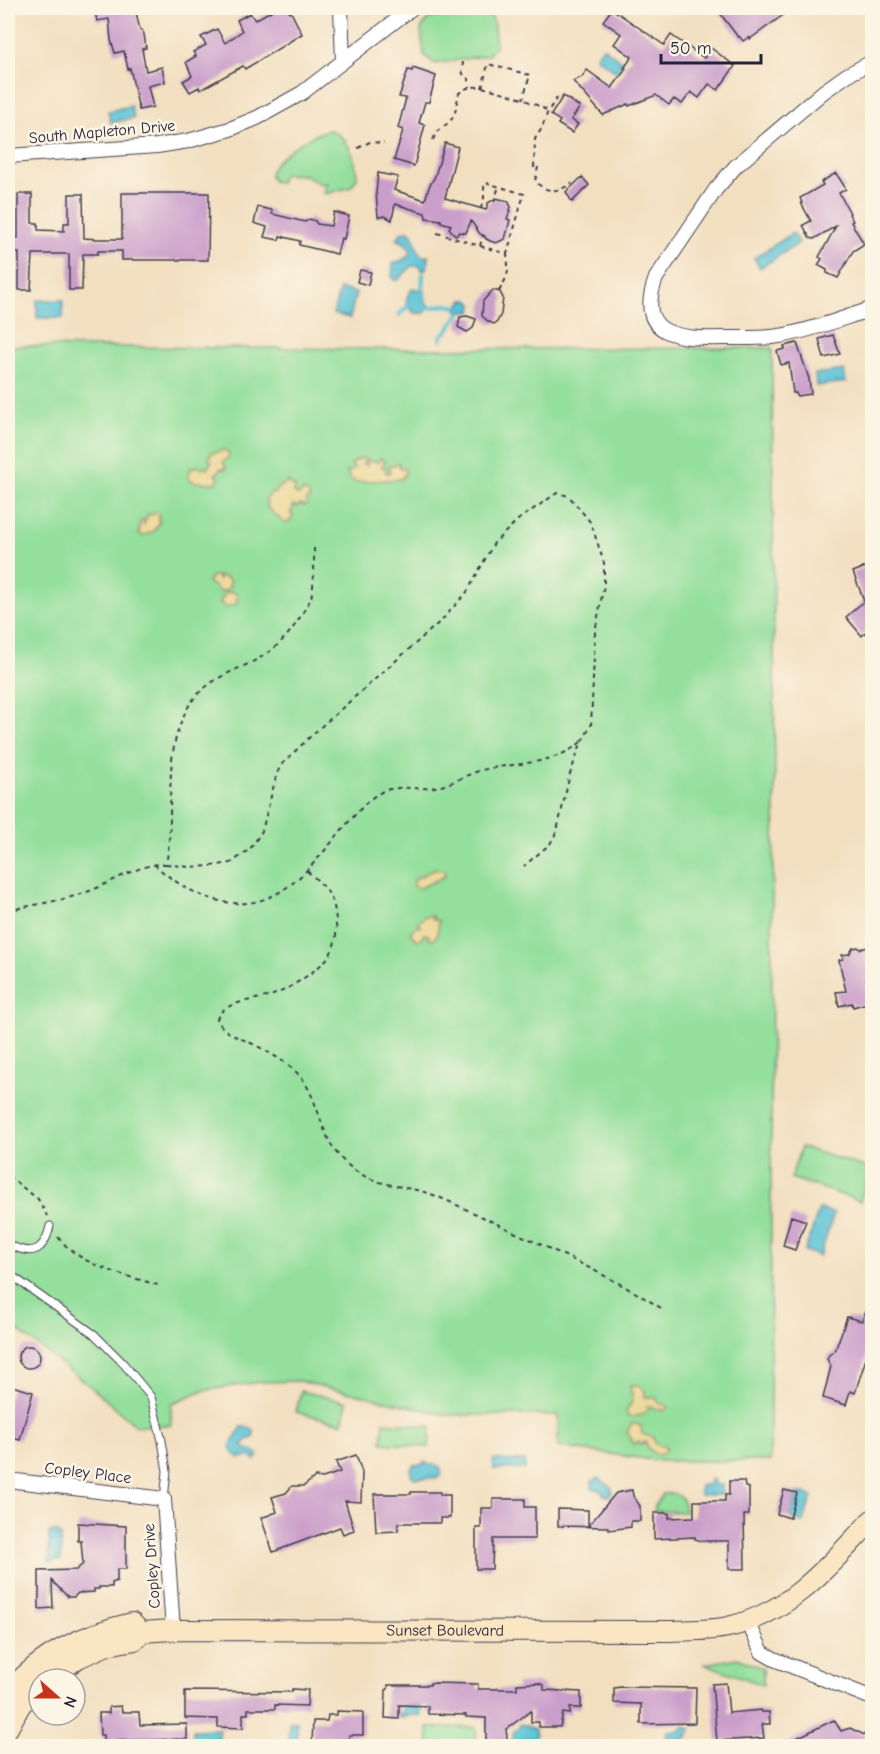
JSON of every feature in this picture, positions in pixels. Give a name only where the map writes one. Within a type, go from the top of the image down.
[{"type":"main road","name":"Sunset Boulevard","points":[[10,1684],[58,1649],[85,1636],[132,1623],[141,1632],[173,1630],[668,1631],[725,1628],[748,1622],[793,1598],[812,1582],[873,1520]]},
{"type":"main road","name":"Sunset Boulevard","points":[[66,1667],[78,1658],[107,1645],[135,1640],[141,1632]]},
{"type":"main road","points":[[8,1728],[21,1704],[27,1699]]},
{"type":"street","points":[[341,8],[343,61]]},
{"type":"street","name":"South Mapleton Drive","points":[[8,156],[157,146],[188,141],[252,121],[302,93],[412,8]]},
{"type":"street","points":[[873,62],[847,75],[823,92],[736,166],[716,189],[656,278],[650,292],[649,305],[660,327],[674,336],[693,339],[777,336],[873,309]]},
{"type":"street","name":"Copley Place","points":[[8,1480],[164,1499]]},
{"type":"street","name":"Copley Drive","points":[[164,1499],[173,1630]]},
{"type":"street","points":[[748,1622],[762,1652],[774,1659],[873,1698]]},
{"type":"lane","points":[[8,1244],[28,1251],[39,1249],[47,1239],[50,1226]]},
{"type":"lane","points":[[8,1273],[93,1334],[123,1363],[151,1398],[162,1442],[166,1471],[164,1499]]},
{"type":"path","points":[[463,63],[462,72],[469,79],[470,87]]},
{"type":"path","points":[[482,88],[489,64],[530,75],[523,99]]},
{"type":"path","points":[[433,140],[437,130],[449,122],[456,110],[459,93],[470,87],[523,99],[536,103],[548,111]]},
{"type":"path","points":[[559,95],[548,111],[542,129],[535,140],[535,181],[538,185],[550,190],[560,191],[572,183]]},
{"type":"path","points":[[358,148],[370,142],[384,143]]},
{"type":"path","points":[[487,183],[524,194],[507,254],[508,273],[499,291]]},
{"type":"path","points":[[482,208],[484,185]]},
{"type":"path","points":[[494,202],[499,186]]},
{"type":"path","points":[[437,233],[507,254]]},
{"type":"path","points":[[480,246],[483,235]]},
{"type":"path","points":[[8,911],[82,894],[106,886],[125,875],[154,864],[211,866],[231,862],[250,849],[262,831],[277,773],[282,764],[442,620],[467,592],[494,543],[519,519],[557,493],[570,496],[591,523],[604,563],[604,585],[595,632],[591,726],[582,741],[567,783],[562,816],[557,831],[550,844],[524,866]]},
{"type":"path","points":[[166,864],[170,847],[170,776],[177,729],[195,696],[229,672],[267,655],[283,641],[297,623],[310,600],[314,577],[314,548]]},
{"type":"path","points":[[154,864],[195,892],[213,900],[244,904],[276,896],[307,871],[368,801],[378,794],[389,789],[436,787],[482,770],[541,762],[572,750],[582,741]]},
{"type":"path","points":[[307,871],[323,885],[332,897],[336,929],[333,949],[322,963],[274,995],[226,1007],[219,1012],[217,1019],[220,1025],[229,1033],[277,1057],[299,1076],[312,1097],[323,1131],[331,1146],[361,1175],[376,1182],[439,1197],[596,1270],[661,1308]]},
{"type":"path","points":[[8,1176],[38,1199],[50,1226],[71,1250],[104,1268],[158,1285]]},
{"type":"green space","points":[[481,11],[493,19],[496,46],[488,55],[435,64],[424,55],[421,29],[429,18]]},
{"type":"green space","points":[[330,130],[337,133],[347,143],[353,156],[357,178],[351,187],[326,194],[324,193],[327,183],[320,184],[305,175],[283,174],[280,183],[273,181],[270,177],[271,170],[276,162],[303,141]]},
{"type":"green space","points":[[8,346],[376,349],[772,348],[775,816],[772,897],[770,1461],[661,1461],[558,1447],[558,1415],[448,1415],[299,1381],[259,1382],[201,1391],[171,1404],[171,1425],[136,1426],[91,1387],[8,1323]]},
{"type":"green space","points":[[801,1147],[870,1169],[860,1201],[791,1178]]},
{"type":"green space","points":[[301,1391],[347,1402],[342,1423],[296,1412]]},
{"type":"green space","points":[[384,1422],[431,1426],[429,1447],[382,1443]]},
{"type":"green space","points":[[663,1494],[679,1496],[685,1512],[654,1511],[655,1505]]},
{"type":"green space","points":[[737,1658],[763,1668],[763,1685],[705,1664]]},
{"type":"green space","points":[[476,1727],[476,1746],[429,1746],[428,1728]]},
{"type":"sand","points":[[224,449],[229,454],[223,462],[226,468],[224,470],[220,468],[215,474],[219,478],[216,483],[194,482],[188,477],[191,468],[199,466],[201,469],[204,466],[207,469],[212,461],[209,459],[211,453]]},
{"type":"sand","points":[[361,458],[365,459],[363,464],[367,465],[368,460],[378,462],[380,458],[385,462],[382,467],[386,468],[386,473],[390,473],[389,466],[399,463],[400,468],[405,469],[406,472],[401,479],[357,482],[351,480],[347,473],[354,468],[351,464]]},
{"type":"sand","points":[[289,481],[289,484],[295,487],[294,493],[299,495],[303,491],[308,493],[310,499],[304,506],[293,505],[290,522],[284,523],[267,507],[266,499],[272,492],[274,494],[276,489]]},
{"type":"sand","points":[[156,512],[159,514],[158,521],[160,521],[154,531],[143,536],[139,535],[140,522],[143,520],[144,524],[148,514],[153,515]]},
{"type":"sand","points":[[212,576],[218,576],[218,580],[222,576],[229,579],[228,589],[221,592],[208,582]]},
{"type":"sand","points":[[232,591],[237,595],[237,604],[224,607],[220,602],[226,592]]},
{"type":"sand","points":[[434,869],[444,870],[445,876],[420,888],[415,887],[413,884],[415,879]]},
{"type":"sand","points":[[426,916],[433,916],[433,919],[439,921],[437,935],[433,940],[424,934],[417,940],[410,933],[416,926],[421,927],[418,922]]},
{"type":"sand","points":[[630,1386],[639,1386],[645,1391],[645,1397],[656,1398],[658,1403],[668,1406],[667,1409],[662,1411],[651,1406],[646,1407],[648,1409],[642,1415],[628,1417],[626,1411],[633,1400]]},
{"type":"sand","points":[[632,1423],[641,1426],[642,1434],[653,1437],[655,1444],[666,1447],[664,1453],[657,1455],[647,1447],[646,1442],[641,1444],[639,1441],[634,1444],[627,1432]]},
{"type":"water","points":[[603,47],[623,62],[616,72],[596,57]]},
{"type":"water","points":[[131,106],[134,118],[111,123],[108,111]]},
{"type":"water","points":[[409,231],[414,237],[420,254],[423,257],[428,256],[429,261],[425,270],[422,270],[420,266],[412,266],[398,280],[394,280],[392,278],[393,264],[407,257],[410,251],[406,244],[397,239],[402,232]]},
{"type":"water","points":[[793,233],[799,243],[760,268],[754,258]]},
{"type":"water","points":[[413,288],[425,291],[426,303],[429,305],[425,313],[414,313],[407,304],[407,297]]},
{"type":"water","points":[[340,289],[356,293],[350,318],[333,314]]},
{"type":"water","points":[[37,300],[63,300],[63,318],[37,318]]},
{"type":"water","points":[[463,300],[469,300],[473,304],[472,312],[460,312],[457,309]]},
{"type":"water","points":[[844,370],[846,382],[816,386],[815,374]]},
{"type":"water","points":[[819,1209],[834,1213],[820,1256],[805,1251]]},
{"type":"water","points":[[242,1427],[249,1427],[254,1432],[253,1438],[247,1440],[243,1445],[244,1448],[257,1453],[255,1460],[250,1456],[240,1458],[232,1452],[231,1444]]},
{"type":"water","points":[[493,1460],[525,1461],[525,1469],[493,1469]]},
{"type":"water","points":[[424,1462],[441,1468],[441,1475],[437,1478],[414,1478],[411,1475],[411,1469],[414,1465],[422,1465]]},
{"type":"water","points":[[599,1478],[611,1487],[612,1492],[609,1496],[592,1488],[592,1481]]},
{"type":"water","points":[[710,1479],[714,1480],[714,1485],[722,1485],[722,1495],[700,1495],[700,1485],[709,1485]]},
{"type":"water","points":[[798,1493],[805,1493],[812,1497],[803,1522],[790,1517]]},
{"type":"water","points":[[49,1532],[57,1532],[61,1536],[61,1560],[49,1562]]},
{"type":"water","points":[[403,1706],[421,1706],[421,1715],[405,1715],[405,1718],[400,1718]]},
{"type":"water","points":[[289,1722],[297,1722],[297,1742],[288,1742]]},
{"type":"water","points":[[521,1724],[535,1729],[534,1739],[519,1743],[512,1738],[513,1733]]},
{"type":"water","points":[[685,1726],[691,1730],[686,1738],[675,1741],[666,1738],[668,1731],[678,1731]]},
{"type":"water","points":[[219,1729],[219,1741],[203,1741],[201,1744],[193,1744],[193,1730]]},
{"type":"building","points":[[94,8],[135,8],[140,30],[144,34],[146,48],[142,49],[146,71],[162,67],[165,82],[148,86],[153,107],[139,110],[124,51],[115,53],[109,19],[97,21]]},
{"type":"building","points":[[276,8],[286,8],[291,12],[302,34],[245,69],[243,66],[200,90],[199,87],[190,92],[183,81],[192,76],[186,62],[196,56],[193,52],[206,45],[201,37],[217,29],[225,43],[242,31],[237,20],[250,13],[255,20]]},
{"type":"building","points":[[716,8],[793,8],[750,39],[749,37],[743,41]]},
{"type":"building","points":[[612,9],[664,45],[671,35],[704,58],[711,48],[735,66],[718,90],[709,84],[699,98],[691,92],[682,104],[674,99],[669,105],[656,95],[603,115],[573,81],[582,77],[587,70],[612,88],[626,69],[624,68],[632,57],[614,44],[621,34],[603,21]]},
{"type":"building","points":[[413,68],[436,76],[429,102],[425,102],[419,123],[425,125],[414,166],[394,160],[403,130],[398,128],[406,98],[399,97],[408,70],[412,71]]},
{"type":"building","points":[[563,96],[580,107],[571,120],[578,124],[572,133],[558,124],[560,121],[551,115]]},
{"type":"building","points":[[445,143],[458,147],[445,198],[486,210],[488,203],[496,198],[508,201],[511,207],[507,219],[510,220],[505,239],[496,243],[490,241],[480,234],[471,221],[466,233],[459,232],[456,236],[449,228],[451,225],[441,220],[426,218],[425,213],[395,204],[392,220],[385,216],[378,217],[376,193],[378,173],[398,177],[394,190],[425,200]]},
{"type":"building","points":[[836,173],[846,189],[839,193],[850,213],[853,221],[851,222],[864,244],[853,251],[838,278],[827,273],[827,270],[818,265],[822,259],[819,257],[836,226],[814,239],[810,238],[803,225],[811,221],[800,198],[823,185],[821,182]]},
{"type":"building","points":[[582,177],[589,185],[572,202],[566,192]]},
{"type":"building","points":[[122,193],[209,193],[208,260],[122,260],[122,251],[98,251],[98,254],[83,254],[82,290],[69,290],[69,254],[33,254],[31,290],[19,290],[19,253],[8,253],[8,238],[18,238],[18,194],[32,194],[32,223],[38,223],[38,230],[64,231],[64,223],[69,223],[69,194],[83,194],[84,238],[122,239]]},
{"type":"building","points":[[258,207],[272,210],[272,214],[305,222],[310,219],[317,224],[331,226],[334,212],[349,216],[344,239],[341,238],[337,254],[299,245],[300,241],[280,236],[279,240],[264,237],[267,227],[254,223]]},
{"type":"building","points":[[360,270],[371,272],[368,285],[357,282]]},
{"type":"building","points":[[493,290],[500,292],[503,298],[501,314],[494,324],[482,316],[483,301]]},
{"type":"building","points":[[467,316],[476,319],[473,328],[467,332],[458,327],[460,317]]},
{"type":"building","points":[[833,335],[840,354],[824,358],[819,339]]},
{"type":"building","points":[[797,343],[809,379],[811,394],[797,396],[793,393],[789,363],[781,365],[777,351],[785,349],[784,346]]},
{"type":"building","points":[[873,564],[873,639],[866,632],[862,636],[846,617],[864,601],[853,572]]},
{"type":"building","points":[[873,946],[873,976],[866,978],[871,1002],[853,1007],[852,1003],[839,1006],[836,992],[846,991],[839,960],[843,959],[842,955],[849,954],[853,948]]},
{"type":"building","points":[[791,1216],[806,1221],[795,1250],[783,1246]]},
{"type":"building","points":[[871,1295],[873,1295],[873,1337],[855,1393],[850,1391],[846,1405],[823,1398],[831,1366],[827,1359],[835,1351],[847,1317],[862,1321]]},
{"type":"building","points":[[29,1346],[39,1353],[40,1357],[33,1367],[29,1368],[19,1361],[18,1357],[25,1347]]},
{"type":"building","points":[[12,1386],[33,1392],[20,1440],[8,1437],[8,1401]]},
{"type":"building","points":[[356,1455],[362,1472],[361,1502],[345,1501],[354,1530],[343,1534],[340,1527],[273,1552],[261,1518],[277,1512],[272,1497],[286,1493],[292,1486],[304,1486],[315,1477],[323,1478],[340,1472],[336,1462]]},
{"type":"building","points":[[729,1481],[744,1481],[745,1487],[749,1488],[749,1515],[744,1515],[745,1569],[729,1569],[729,1541],[701,1541],[695,1537],[654,1539],[654,1513],[669,1513],[669,1518],[694,1517],[694,1501],[725,1501],[725,1495],[729,1495]]},
{"type":"building","points":[[632,1490],[640,1506],[640,1521],[631,1521],[631,1527],[609,1530],[609,1527],[558,1526],[558,1509],[588,1510],[588,1526],[616,1493]]},
{"type":"building","points":[[784,1490],[797,1493],[790,1518],[777,1514]]},
{"type":"building","points":[[411,1492],[440,1492],[440,1495],[450,1495],[450,1518],[440,1518],[440,1523],[398,1523],[398,1531],[376,1532],[374,1494],[411,1494]]},
{"type":"building","points":[[493,1499],[525,1499],[525,1507],[535,1507],[535,1539],[493,1539],[492,1569],[476,1569],[476,1528],[481,1528],[481,1508],[493,1508]]},
{"type":"building","points":[[78,1523],[126,1526],[126,1569],[117,1569],[117,1581],[112,1583],[112,1587],[99,1587],[99,1589],[94,1589],[94,1592],[78,1593],[74,1597],[68,1597],[52,1581],[53,1608],[39,1609],[39,1571],[76,1570],[83,1564],[81,1541],[78,1541]]},
{"type":"building","points":[[430,1683],[478,1684],[478,1689],[517,1689],[517,1684],[538,1683],[544,1685],[544,1690],[581,1692],[581,1708],[570,1708],[570,1714],[563,1713],[560,1727],[539,1727],[539,1722],[531,1722],[531,1711],[506,1729],[508,1746],[486,1746],[486,1718],[428,1714],[428,1706],[399,1705],[399,1719],[385,1718],[388,1685],[430,1685]]},
{"type":"building","points":[[726,1683],[729,1713],[761,1710],[769,1712],[770,1724],[762,1724],[764,1738],[717,1741],[712,1684]]},
{"type":"building","points":[[614,1688],[696,1688],[695,1723],[641,1724],[641,1704],[614,1703]]},
{"type":"building","points":[[292,1689],[308,1690],[307,1706],[275,1705],[275,1709],[248,1709],[248,1714],[243,1714],[243,1728],[218,1727],[218,1719],[185,1718],[185,1691],[292,1692]]},
{"type":"building","points":[[121,1706],[122,1712],[139,1712],[140,1725],[187,1724],[187,1739],[103,1741],[103,1735],[100,1735],[99,1713],[109,1713],[109,1707]]},
{"type":"building","points":[[337,1711],[363,1712],[363,1735],[349,1735],[349,1745],[312,1744],[313,1721],[327,1721],[328,1715],[337,1715]]},
{"type":"building","points":[[834,1720],[841,1731],[850,1728],[873,1739],[873,1746],[780,1746]]},
{"type":"waterway","points":[[422,290],[423,274]]},
{"type":"waterway","points":[[428,308],[445,305],[458,307]]},
{"type":"waterway","points":[[399,315],[408,306]]},
{"type":"waterway","points":[[441,340],[441,336],[460,312]]}]
